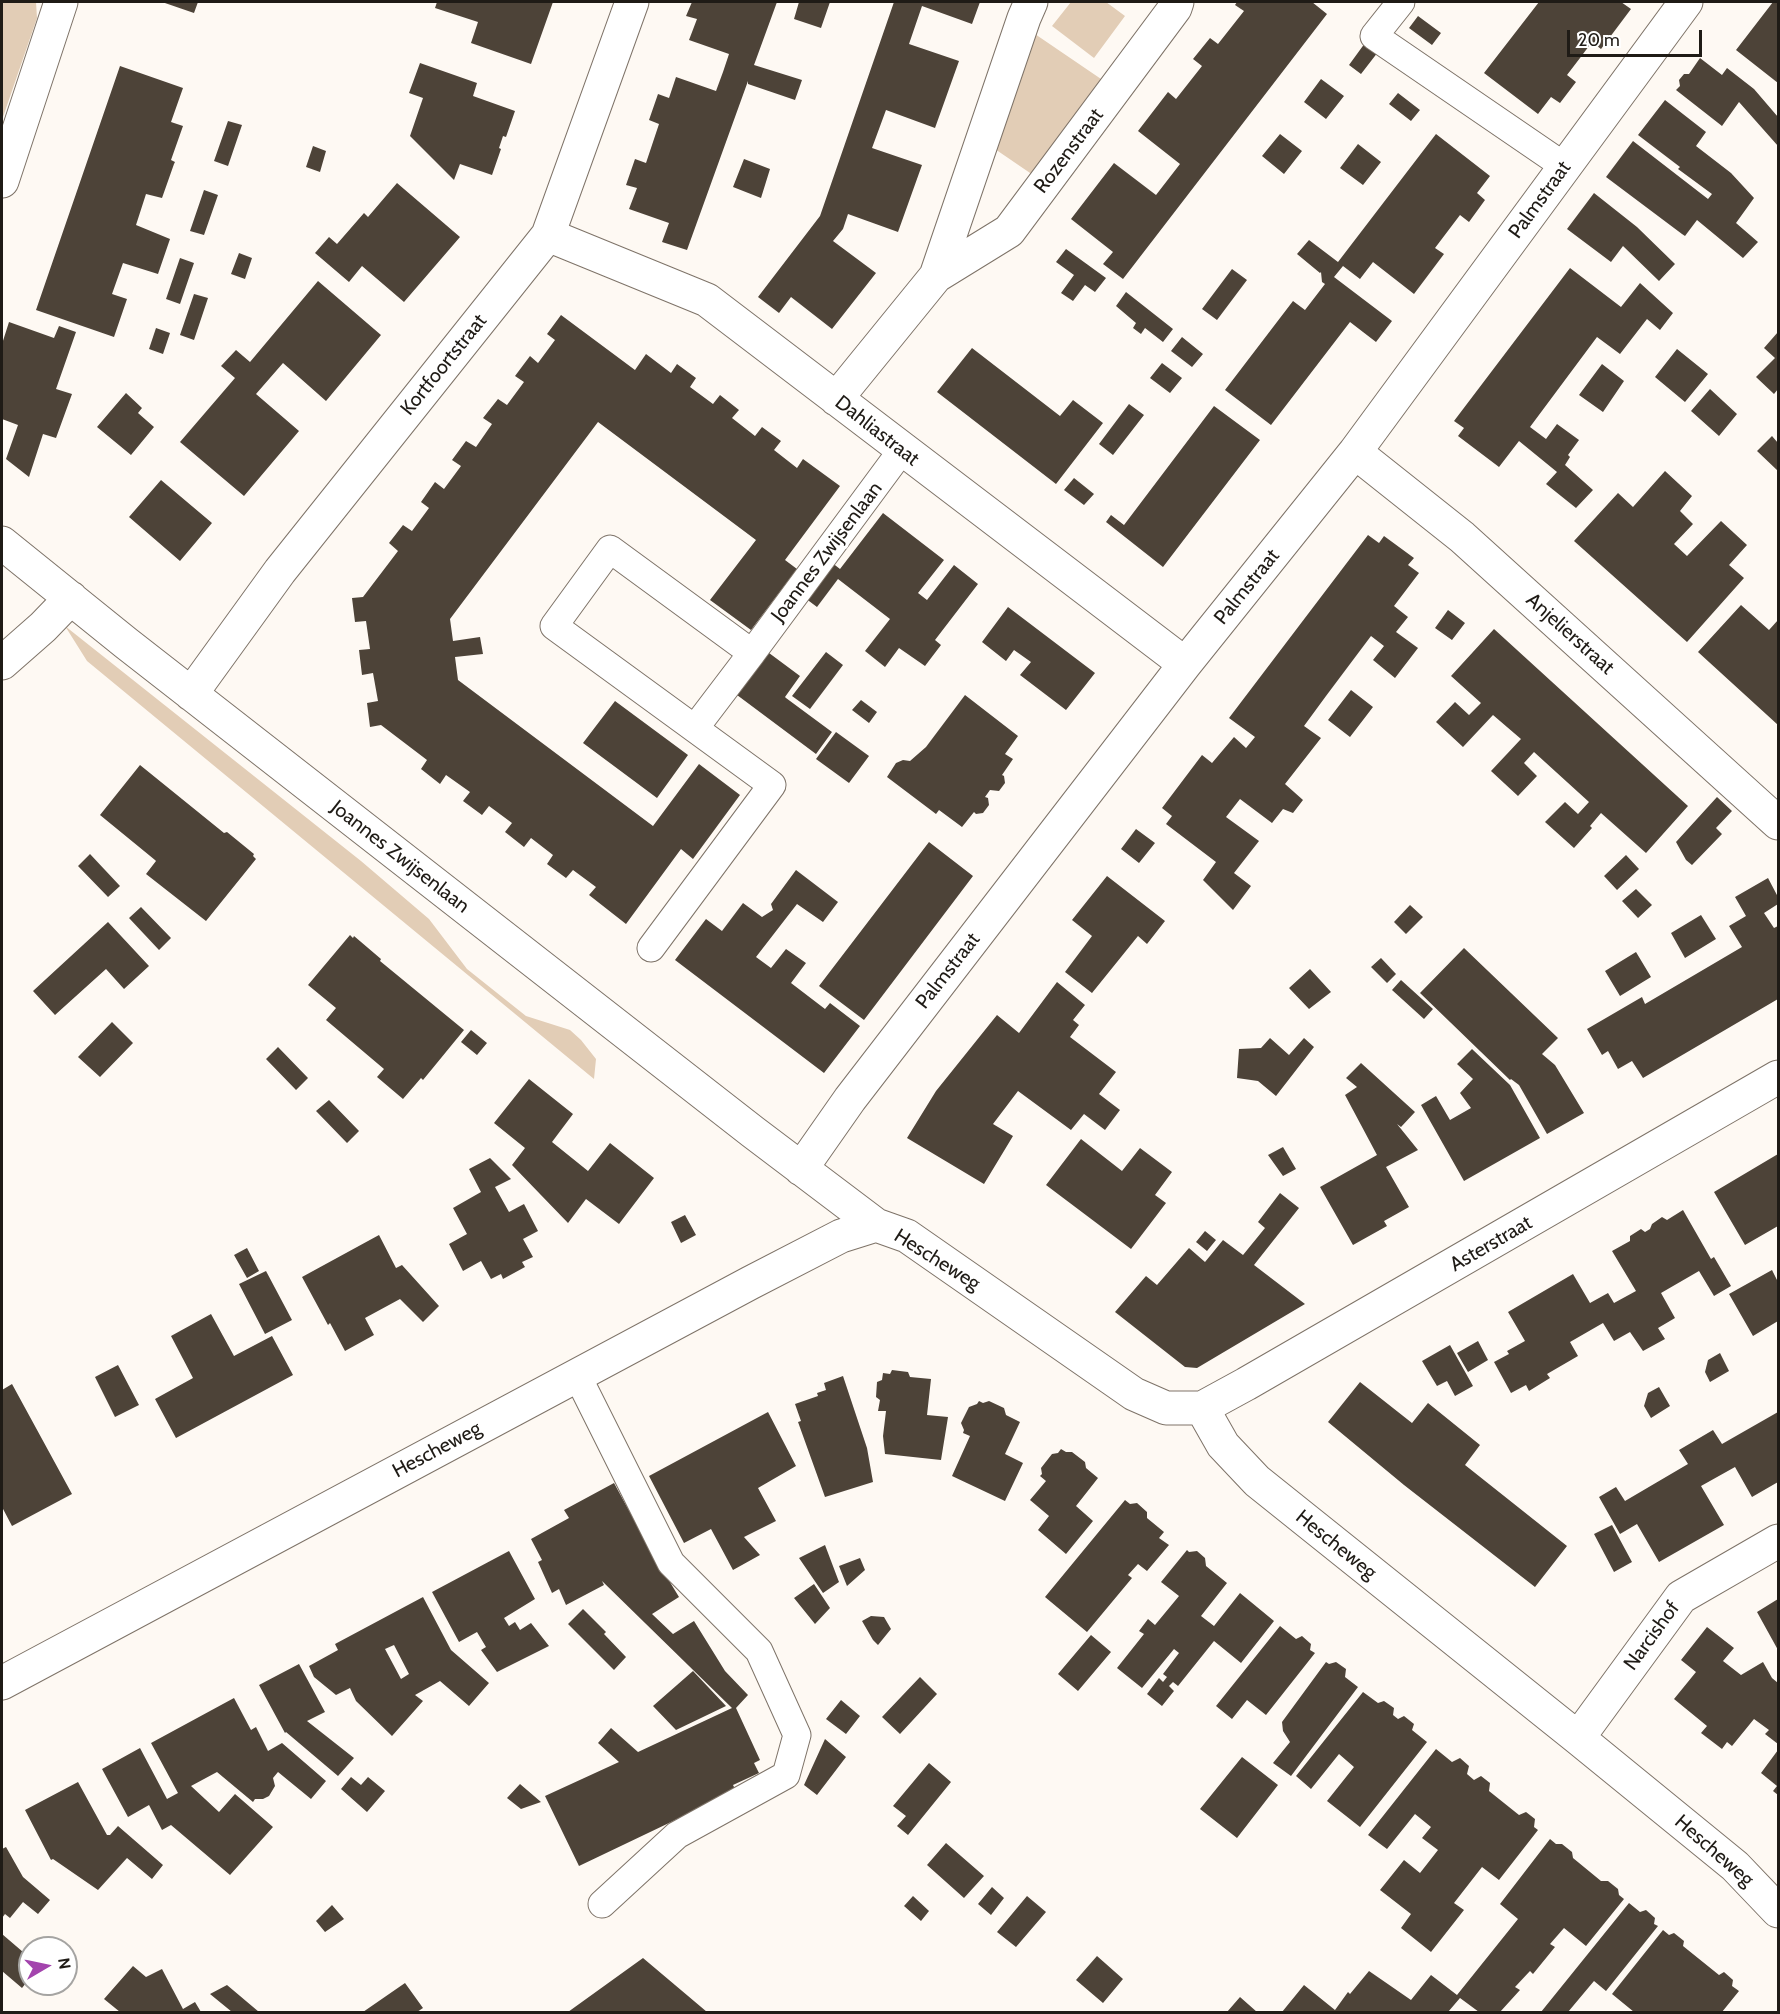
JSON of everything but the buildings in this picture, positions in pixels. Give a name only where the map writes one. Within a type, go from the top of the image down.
[{"type":"street","points":[[2,180],[61,2]]},
{"type":"street","name":"Kortfoortstraat","points":[[191,694],[280,571],[548,235],[632,2]]},
{"type":"street","name":"Rozenstraat","points":[[936,276],[1031,2]]},
{"type":"street","name":"Rozenstraat","points":[[836,399],[936,276],[1009,231],[1168,18],[1177,2]]},
{"type":"street","name":"Palmstraat","points":[[801,1169],[850,1099],[1185,664],[1355,452],[1686,2]]},
{"type":"street","name":"Dahliastraat","points":[[548,235],[707,300],[1185,664]]},
{"type":"street","name":"Anjelierstraat","points":[[1355,452],[1462,537],[1779,823]]},
{"type":"street","name":"Joannes Zwijsenlaan","points":[[2,543],[191,694],[801,1169]]},
{"type":"street","points":[[2,663],[70,598]]},
{"type":"street","name":"Asterstraat","points":[[1202,1408],[1779,1077]]},
{"type":"street","name":"Hescheweg","points":[[801,1169],[876,1225],[907,1236],[1134,1394],[1166,1408],[1202,1408],[1223,1445],[1257,1481],[1735,1866],[1779,1911]]},
{"type":"street","name":"Hescheweg","points":[[2,1683],[841,1236],[876,1225]]},
{"type":"street","name":"Narcishof","points":[[1578,1738],[1681,1597],[1779,1541]]},
{"type":"lane","points":[[1401,2],[1374,36],[1564,166]]},
{"type":"lane","name":"Joannes Zwijsenlaan","points":[[695,728],[902,450]]},
{"type":"lane","points":[[651,948],[772,785],[554,626],[610,549],[752,653]]},
{"type":"lane","points":[[577,1375],[671,1563],[759,1651],[797,1735],[786,1775],[677,1835],[602,1904]]},
{"type":"shaded area","points":[[2,2],[36,2],[37,18],[2,120]]},
{"type":"shaded area","points":[[1071,2],[1106,2],[1125,16],[1094,58],[1052,26]]},
{"type":"shaded area","points":[[1032,32],[1104,81],[1033,175],[992,147]]},
{"type":"shaded area","points":[[65,626],[361,861],[429,919],[467,969],[526,1016],[570,1030],[596,1059],[594,1079],[87,661]]}]
